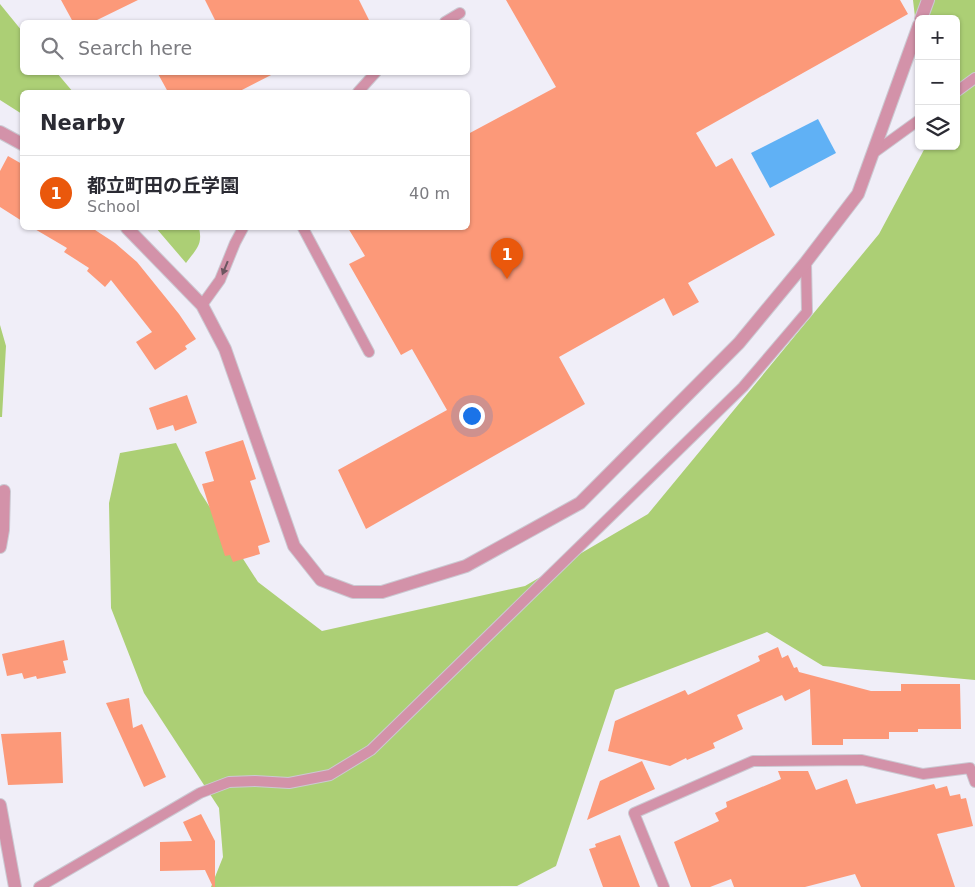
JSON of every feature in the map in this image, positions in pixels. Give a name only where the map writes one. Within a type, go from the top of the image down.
[{"type":"street","points":[[922,15],[928,0]]},
{"type":"street","points":[[129,230],[202,305],[225,349],[294,546],[321,580],[353,592],[382,592],[466,566],[580,502],[739,343],[806,262],[858,194],[915,36]]},
{"type":"street","points":[[0,132],[20,143]]},
{"type":"street","points":[[0,547],[3,530],[4,491]]},
{"type":"street","points":[[0,805],[15,887]]},
{"type":"lane","points":[[448,20],[460,13]]},
{"type":"lane","points":[[360,90],[373,75]]},
{"type":"lane","points":[[960,89],[975,78]]},
{"type":"lane","points":[[872,154],[915,123]]},
{"type":"lane","points":[[202,305],[220,280],[242,230]]},
{"type":"lane","points":[[304,230],[369,352]]},
{"type":"lane","points":[[39,887],[200,793],[229,782],[289,783],[330,775],[371,750],[743,387],[808,312],[806,262]]},
{"type":"lane","points":[[664,887],[634,813],[752,761],[862,760],[923,774],[970,768],[975,782]]},
{"type":"green space","points":[[913,0],[975,0],[975,680],[823,666],[767,632],[615,690],[556,866],[517,886],[211,887],[223,857],[219,808],[144,693],[111,608],[109,503],[120,453],[176,443],[200,492],[258,582],[322,631],[525,586],[648,514],[879,234],[924,150],[960,150],[960,15],[915,15],[915,17]]},
{"type":"green space","points":[[0,4],[20,29],[20,75],[59,75],[71,90],[20,90],[20,113],[0,100]]},
{"type":"green space","points":[[158,230],[199,230],[199,243],[186,263]]},
{"type":"green space","points":[[0,325],[6,346],[2,417],[0,417]]},
{"type":"water","points":[[818,119],[836,153],[770,188],[751,153]]},
{"type":"building","points":[[61,0],[138,0],[97,20],[72,20]]},
{"type":"building","points":[[205,0],[359,0],[369,20],[215,20]]},
{"type":"building","points":[[506,0],[900,0],[908,14],[696,133],[716,167],[732,158],[775,235],[688,283],[699,302],[673,316],[664,298],[559,357],[585,404],[366,529],[338,470],[447,410],[412,349],[401,355],[349,264],[365,256],[349,230],[470,230],[470,133],[556,87]]},
{"type":"building","points":[[159,75],[271,75],[242,90],[167,90]]},
{"type":"building","points":[[8,156],[20,163],[20,220],[0,207],[0,171]]},
{"type":"building","points":[[36,230],[95,230],[115,243],[137,262],[179,314],[196,339],[185,346],[187,349],[155,370],[136,342],[152,332],[111,280],[105,287],[87,271],[89,268],[64,252],[67,248]]},
{"type":"building","points":[[187,395],[197,423],[175,431],[173,425],[157,430],[149,408]]},
{"type":"building","points":[[243,440],[256,479],[250,481],[270,542],[258,546],[260,554],[233,562],[230,555],[225,556],[202,484],[214,481],[205,452]]},
{"type":"building","points":[[64,640],[68,660],[63,661],[66,673],[37,679],[36,676],[24,679],[22,673],[7,676],[2,654]]},
{"type":"building","points":[[778,647],[782,658],[788,655],[794,668],[797,667],[799,672],[871,691],[901,691],[901,684],[960,684],[961,729],[918,729],[918,732],[889,732],[889,739],[843,739],[843,745],[812,745],[810,689],[785,701],[782,695],[737,715],[743,729],[713,743],[715,748],[670,766],[608,751],[615,721],[685,690],[688,695],[760,661],[758,656]]},
{"type":"building","points":[[129,698],[133,728],[142,724],[166,777],[144,787],[106,703]]},
{"type":"building","points":[[61,732],[63,783],[8,785],[1,734]]},
{"type":"building","points":[[642,761],[655,789],[587,820],[600,781]]},
{"type":"building","points":[[778,771],[808,771],[816,790],[847,779],[856,804],[934,784],[936,789],[947,786],[950,796],[960,794],[961,799],[966,798],[973,826],[937,834],[955,887],[861,887],[855,874],[805,887],[734,887],[731,879],[710,887],[691,887],[674,842],[719,821],[715,813],[727,807],[726,802],[781,779]]},
{"type":"building","points":[[201,814],[215,841],[215,887],[213,887],[205,870],[160,871],[160,842],[192,841],[183,822]]},
{"type":"building","points":[[620,835],[640,887],[603,887],[589,849],[596,847],[595,844]]},
{"type":"place","name":"都立町田の丘学園","points":[[507,279]]}]
